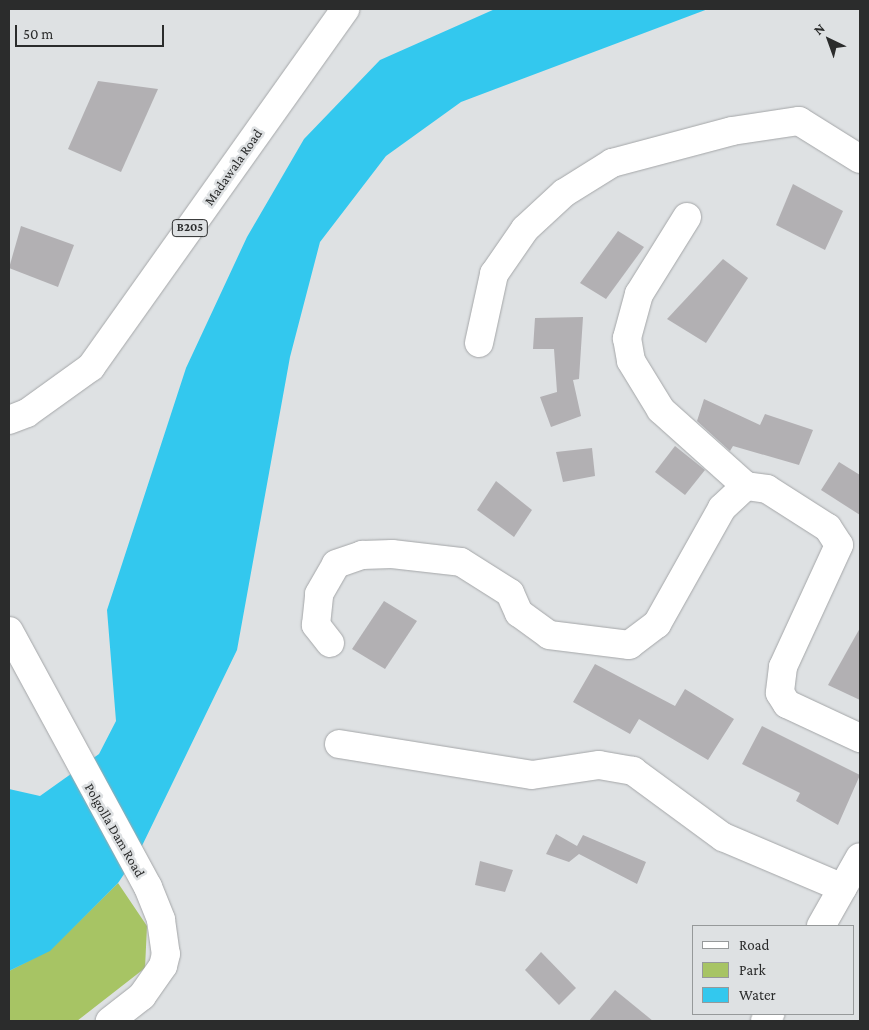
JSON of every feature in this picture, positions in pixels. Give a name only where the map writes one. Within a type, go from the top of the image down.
[{"type":"street","name":"Madawala Road","points":[[9,420],[27,413],[91,368],[345,9]]},
{"type":"street","points":[[479,343],[494,274],[525,229],[564,193],[612,163],[732,131],[799,120],[860,159]]},
{"type":"street","points":[[688,217],[638,294],[627,338],[631,361],[661,410],[746,486],[767,489],[828,528],[839,545],[782,667],[780,693],[787,704],[860,738]]},
{"type":"street","points":[[330,643],[316,625],[319,594],[336,564],[362,555],[392,554],[460,562],[510,594],[519,613],[549,635],[629,644],[657,624],[722,508],[746,486]]},
{"type":"street","name":"Polgolla Dam Road","points":[[9,631],[74,758],[155,904],[164,936],[163,966],[142,996],[110,1021]]},
{"type":"street","points":[[339,744],[532,775],[599,764],[633,771],[724,837],[843,888]]},
{"type":"street","points":[[822,925],[860,857]]},
{"type":"green space","points":[[118,883],[147,926],[145,968],[77,1021],[9,1021],[9,971],[50,950]]},
{"type":"water","points":[[495,9],[708,9],[461,102],[386,156],[320,242],[290,357],[237,650],[139,852],[118,883],[50,951],[9,971],[9,789],[40,796],[99,754],[116,721],[107,610],[186,368],[247,237],[304,139],[380,60]]},
{"type":"building","points":[[98,81],[158,89],[121,172],[68,149]]},
{"type":"building","points":[[793,184],[843,211],[825,250],[776,225]]},
{"type":"building","points":[[21,226],[74,245],[58,287],[9,268]]},
{"type":"building","points":[[618,231],[644,247],[606,299],[580,283]]},
{"type":"building","points":[[723,259],[748,278],[706,343],[667,319]]},
{"type":"building","points":[[583,317],[579,379],[573,380],[581,416],[551,427],[540,397],[557,392],[554,349],[533,349],[535,318]]},
{"type":"building","points":[[704,399],[760,425],[765,414],[813,430],[799,465],[733,446],[730,451],[697,421]]},
{"type":"building","points":[[675,446],[705,470],[685,495],[655,472]]},
{"type":"building","points":[[592,448],[595,476],[563,482],[556,452]]},
{"type":"building","points":[[839,462],[860,475],[860,515],[821,490]]},
{"type":"building","points":[[496,481],[532,510],[514,537],[477,510]]},
{"type":"building","points":[[384,601],[417,621],[385,669],[352,649]]},
{"type":"building","points":[[860,628],[860,700],[828,685]]},
{"type":"building","points":[[595,664],[675,706],[685,689],[734,719],[708,760],[639,719],[630,734],[573,702]]},
{"type":"building","points":[[762,726],[860,775],[838,825],[796,801],[800,793],[742,764]]},
{"type":"building","points":[[556,834],[577,846],[583,835],[646,862],[637,884],[579,854],[569,862],[546,854]]},
{"type":"building","points":[[480,861],[513,870],[505,892],[475,885]]},
{"type":"building","points":[[541,952],[576,988],[559,1005],[525,970]]},
{"type":"building","points":[[615,990],[653,1021],[589,1021]]}]
